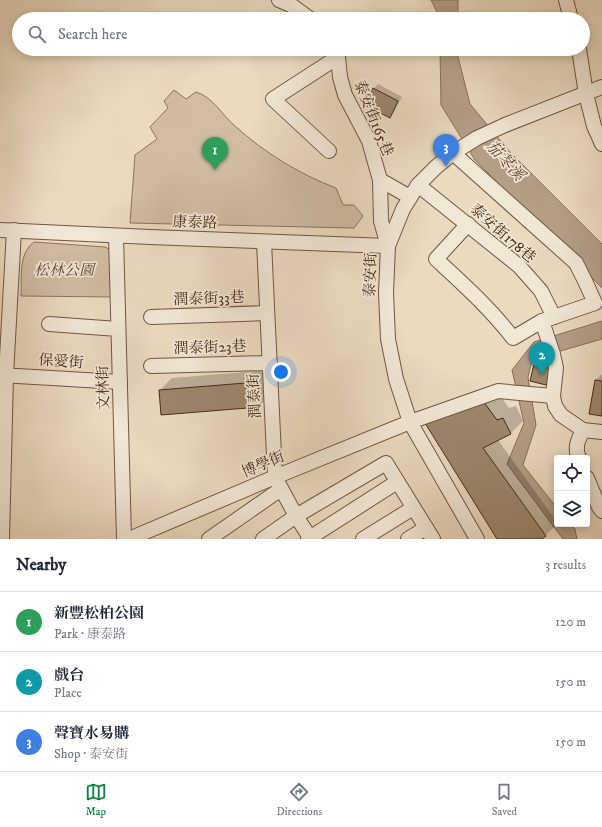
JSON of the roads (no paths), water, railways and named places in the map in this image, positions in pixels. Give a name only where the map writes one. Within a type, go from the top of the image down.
[{"type":"street","points":[[279,0],[291,5],[300,12]]},
{"type":"street","points":[[566,0],[569,12]]},
{"type":"street","points":[[329,151],[273,99],[332,56]]},
{"type":"street","name":"泰安街165巷","points":[[336,56],[345,95],[369,141],[380,180],[381,221],[388,246]]},
{"type":"street","points":[[580,56],[586,94],[594,126],[602,144]]},
{"type":"street","name":"泰安街","points":[[477,539],[410,422],[396,378],[388,339],[386,293],[388,246],[402,209],[418,184],[453,153],[477,138],[505,125],[602,87]]},
{"type":"street","points":[[453,153],[576,263],[595,303],[513,338],[499,320],[476,296],[436,259],[468,224]]},
{"type":"street","points":[[380,180],[410,198]]},
{"type":"street","name":"泰安街178巷","points":[[418,184],[519,266],[541,291],[556,368],[553,396]]},
{"type":"street","points":[[2,539],[3,375],[7,230]]},
{"type":"street","name":"康泰路","points":[[7,230],[116,236],[388,246]]},
{"type":"street","name":"文林街","points":[[116,236],[124,539]]},
{"type":"street","name":"潤泰街","points":[[264,242],[278,483],[309,539]]},
{"type":"street","name":"潤泰街33巷","points":[[151,317],[267,313]]},
{"type":"street","points":[[49,324],[118,329]]},
{"type":"street","name":"潤泰街23巷","points":[[151,366],[270,363]]},
{"type":"street","name":"保愛街","points":[[3,375],[120,382]]},
{"type":"street","name":"博學街","points":[[129,539],[278,483],[410,422],[498,391],[553,396]]},
{"type":"street","points":[[553,396],[555,406],[561,415],[583,430],[602,432]]},
{"type":"street","points":[[578,455],[576,451],[578,440],[583,430]]},
{"type":"street","points":[[263,539],[296,516],[386,463],[429,534],[408,539]]},
{"type":"street","points":[[309,539],[397,482]]},
{"type":"street","points":[[209,539],[278,483]]},
{"type":"street","points":[[590,485],[602,511]]},
{"type":"street","points":[[363,539],[413,508]]},
{"type":"water","points":[[431,0],[458,0],[458,12],[437,12]]},
{"type":"water","name":"茄苳溪","points":[[440,56],[458,56],[470,104],[509,151],[602,244],[602,288],[475,160],[441,105]]},
{"type":"water","points":[[602,321],[602,339],[540,357],[532,361],[528,377],[536,425],[523,465],[554,504],[554,527],[507,464],[524,423],[512,370],[534,342]]},
{"type":"water","points":[[554,527],[573,527],[575,529],[577,539],[563,539]]},
{"type":"place","name":"聲寶水易購","points":[[446,167]]},
{"type":"place","name":"新豐松柏公園","points":[[215,170]]},
{"type":"place","name":"戲台","points":[[542,375]]},
{"type":"park label","name":"松林公園","points":[[64,270]]}]
